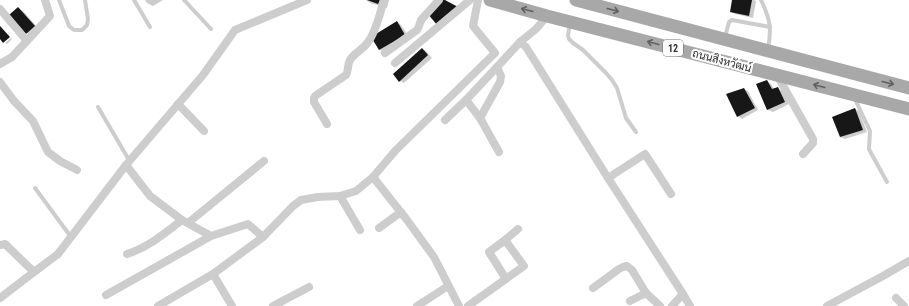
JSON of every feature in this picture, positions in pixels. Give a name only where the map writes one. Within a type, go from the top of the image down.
[{"type":"main road","name":"ถนนสิงหวัฒน์","points":[[490,0],[909,109]]},
{"type":"main road","name":"ถนนสิงหวัฒน์","points":[[576,0],[593,2],[724,40],[909,88]]},
{"type":"main road","points":[[855,96],[862,76]]},
{"type":"street","points":[[0,64],[12,57],[50,16],[45,0]]},
{"type":"street","points":[[0,298],[58,254],[128,163],[203,75],[235,30],[307,0]]},
{"type":"street","points":[[327,124],[314,102],[314,98],[346,75],[349,61],[369,42],[384,0]]},
{"type":"street","points":[[385,54],[417,30],[421,20],[439,0]]},
{"type":"street","points":[[396,63],[470,0]]},
{"type":"street","points":[[158,306],[213,274],[263,237],[293,206],[301,200],[318,197],[340,196],[356,191],[373,177],[394,151],[496,53],[472,26],[478,0]]},
{"type":"street","points":[[0,9],[27,41]]},
{"type":"street","points":[[445,120],[466,100],[520,42],[536,29],[547,16]]},
{"type":"street","points":[[520,42],[526,47],[608,178],[684,294],[690,306]]},
{"type":"street","points":[[480,118],[500,82],[501,76],[497,67]]},
{"type":"street","points":[[777,75],[814,140],[803,154]]},
{"type":"street","points":[[0,82],[14,101],[33,121],[48,152],[60,161],[77,170]]},
{"type":"street","points":[[466,100],[480,118],[499,152]]},
{"type":"street","points":[[178,104],[204,130]]},
{"type":"street","points":[[608,178],[645,154],[671,194]]},
{"type":"street","points":[[127,254],[137,251],[154,242],[185,221],[264,161]]},
{"type":"street","points":[[128,163],[150,196],[185,221],[211,236]]},
{"type":"street","points":[[373,177],[434,257],[459,306]]},
{"type":"street","points":[[340,196],[360,230]]},
{"type":"street","points":[[379,228],[401,212]]},
{"type":"street","points":[[106,295],[211,236],[248,224],[263,237]]},
{"type":"street","points":[[506,279],[489,252],[518,229]]},
{"type":"street","points":[[468,306],[524,266],[505,240]]},
{"type":"street","points":[[2,242],[34,272]]},
{"type":"street","points":[[827,306],[909,261]]},
{"type":"street","points":[[593,288],[619,269],[627,266],[632,270],[646,294],[660,306]]},
{"type":"street","points":[[213,274],[232,306]]},
{"type":"street","points":[[417,306],[448,286]]},
{"type":"street","points":[[273,306],[309,287]]},
{"type":"street","points":[[630,301],[646,294]]},
{"type":"street","points":[[672,306],[684,294]]},
{"type":"street","points":[[896,298],[904,306]]},
{"type":"lane","points":[[59,0],[69,26],[74,30],[82,30],[87,25],[88,19],[86,0]]},
{"type":"lane","points":[[134,0],[150,27]]},
{"type":"lane","points":[[184,0],[211,29]]},
{"type":"lane","points":[[761,0],[767,14],[770,27],[768,51]]},
{"type":"lane","points":[[724,40],[729,22],[732,20],[770,27]]},
{"type":"lane","points":[[570,22],[568,35],[569,39],[587,54],[612,80],[617,88],[626,118],[636,132]]},
{"type":"lane","points":[[855,96],[870,130],[870,153],[887,182]]},
{"type":"lane","points":[[98,107],[128,163]]},
{"type":"lane","points":[[35,188],[71,237]]},
{"type":"building","points":[[367,0],[380,0],[378,4]]},
{"type":"building","points":[[443,0],[458,7],[437,25],[428,14]]},
{"type":"building","points":[[732,0],[752,0],[749,16],[730,12]]},
{"type":"building","points":[[18,7],[35,26],[26,34],[9,15]]},
{"type":"building","points":[[397,21],[405,35],[379,50],[371,37]]},
{"type":"building","points":[[0,26],[10,37],[3,43],[0,39]]},
{"type":"building","points":[[422,48],[428,55],[399,82],[393,74]]},
{"type":"building","points":[[767,80],[772,89],[778,87],[785,102],[767,110],[756,84]]},
{"type":"building","points":[[744,88],[755,108],[737,117],[726,94]]},
{"type":"building","points":[[855,108],[863,130],[840,137],[832,117]]}]
